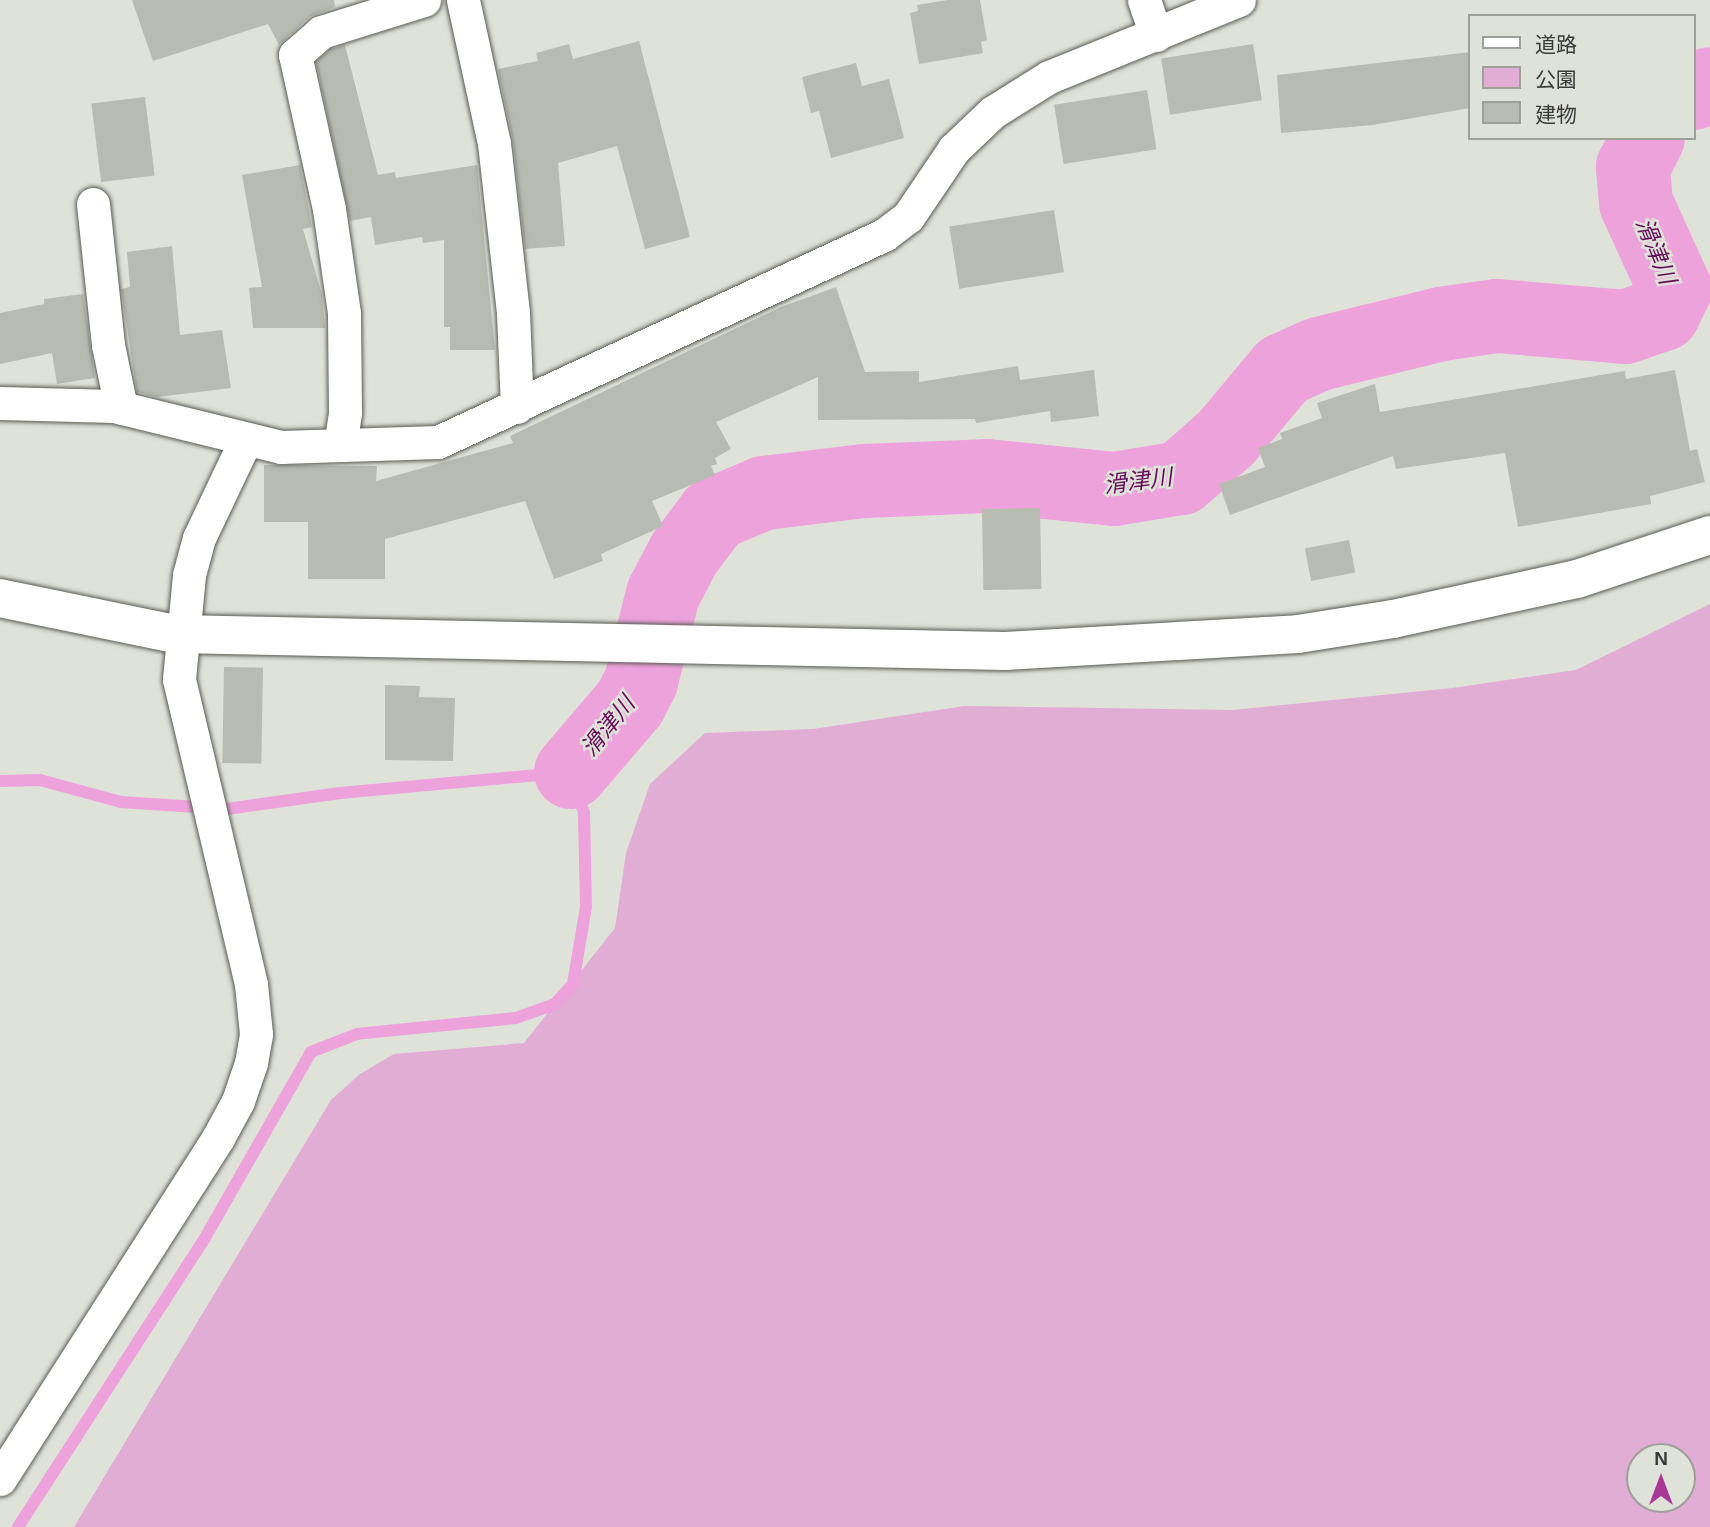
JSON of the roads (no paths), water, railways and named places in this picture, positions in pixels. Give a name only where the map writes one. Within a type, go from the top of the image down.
[{"type":"street","points":[[340,445],[345,412],[344,313],[329,209],[295,55],[321,32],[424,0]]},
{"type":"street","points":[[463,0],[494,143],[512,301],[517,407]]},
{"type":"street","points":[[1144,0],[1156,35]]},
{"type":"street","points":[[0,403],[121,408],[281,447],[438,442],[884,235],[908,217],[954,149],[993,112],[1049,77],[1239,0]]},
{"type":"street","points":[[93,204],[108,345],[121,408]]},
{"type":"street","points":[[0,1479],[218,1138],[238,1101],[251,1063],[256,1034],[251,984],[184,711],[179,680],[189,575],[199,538],[245,440]]},
{"type":"street","points":[[0,598],[183,634],[1005,651],[1297,634],[1577,579],[1710,535]]},
{"type":"waterway","name":"滑津川","points":[[1696,92],[1710,84]]},
{"type":"waterway","name":"滑津川","points":[[571,772],[630,703],[641,681],[663,594],[684,554],[714,514],[764,493],[864,481],[986,476],[1114,489],[1181,478],[1227,437],[1283,370],[1319,354],[1441,324],[1497,316],[1625,327],[1663,314],[1675,289],[1636,203],[1633,167],[1647,140]]},
{"type":"waterway","points":[[0,781],[40,780],[121,802],[227,809],[340,793],[571,772],[584,813],[586,907],[573,984],[555,1004],[516,1018],[357,1034],[311,1052],[205,1238],[18,1527]]}]
